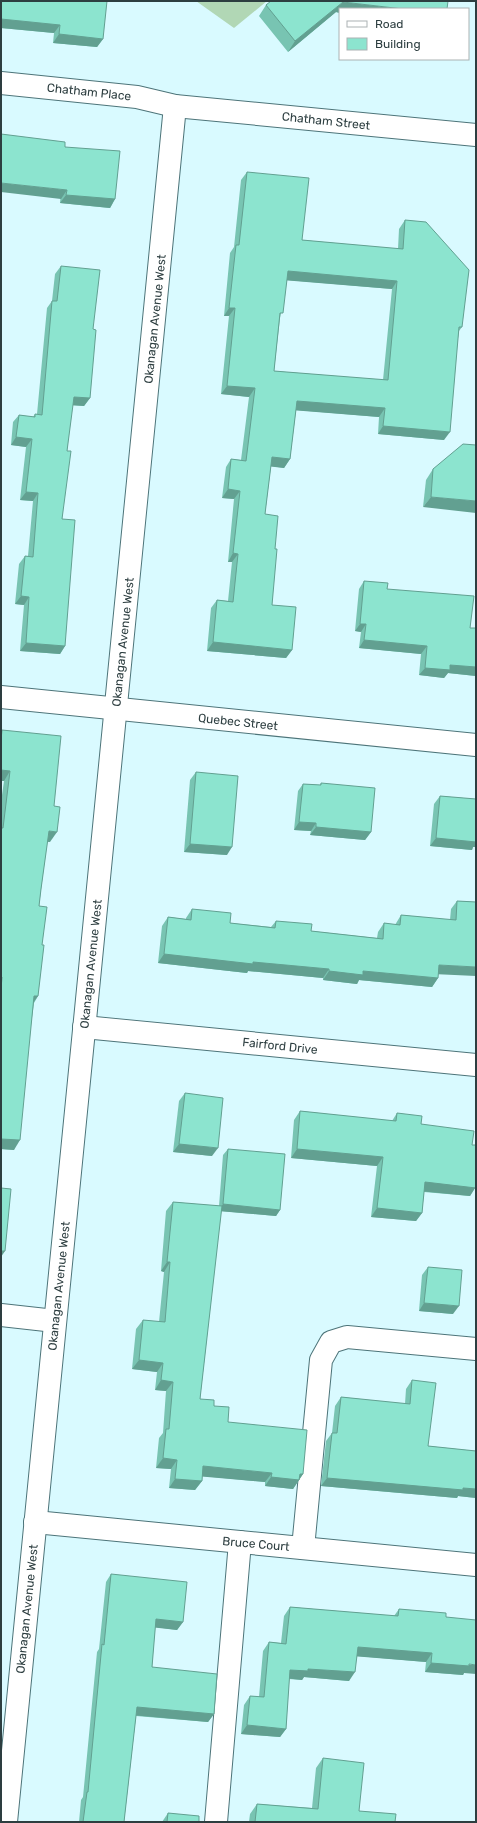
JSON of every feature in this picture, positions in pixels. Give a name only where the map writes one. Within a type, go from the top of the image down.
[{"type":"street","name":"Chatham Place","points":[[1,83],[137,97],[175,106]]},
{"type":"street","name":"Chatham Street","points":[[175,106],[476,135]]},
{"type":"street","name":"Okanagan Avenue West","points":[[6,1822],[175,106]]},
{"type":"street","name":"Quebec Street","points":[[1,697],[116,710],[476,745]]},
{"type":"street","name":"Fairford Drive","points":[[84,1027],[476,1065]]},
{"type":"street","points":[[1,1315],[55,1320]]},
{"type":"street","points":[[303,1548],[321,1360],[331,1342],[347,1337],[476,1349]]},
{"type":"street","name":"Bruce Court","points":[[35,1522],[476,1565]]},
{"type":"street","points":[[216,1822],[240,1542]]},
{"type":"green space","points":[[196,1],[267,1],[234,28]]},
{"type":"building","points":[[1,1],[107,1],[103,39],[59,34],[60,25],[1,19]]},
{"type":"building","points":[[271,1],[448,1],[447,8],[394,8],[343,2],[295,41],[266,5]]},
{"type":"building","points":[[1,134],[65,142],[65,147],[120,151],[115,199],[66,195],[67,190],[1,183]]},
{"type":"building","points":[[247,172],[309,178],[302,240],[403,249],[405,220],[426,222],[469,270],[462,327],[459,327],[450,432],[383,426],[385,408],[297,401],[290,459],[272,457],[265,514],[278,516],[275,549],[277,549],[272,605],[296,607],[292,650],[213,642],[217,600],[233,602],[238,554],[233,553],[240,491],[228,489],[231,459],[246,461],[255,388],[227,386],[235,308],[229,308],[236,245],[239,245]],"holes":[[[288,271],[397,281],[388,380],[274,371],[280,313],[283,313]]]},
{"type":"building","points":[[61,266],[100,270],[93,329],[96,330],[90,398],[74,397],[67,451],[71,451],[62,519],[75,520],[65,646],[26,643],[29,597],[21,596],[25,556],[33,557],[38,493],[26,492],[32,439],[16,437],[19,415],[35,417],[35,414],[42,415],[52,301],[57,301]]},
{"type":"building","points":[[463,444],[476,445],[476,501],[431,497],[433,469]]},
{"type":"building","points":[[364,581],[388,583],[387,589],[474,596],[470,628],[476,628],[476,667],[450,665],[450,670],[425,668],[427,646],[364,640],[366,624],[360,624]]},
{"type":"building","points":[[2,730],[61,736],[54,806],[60,807],[57,832],[49,831],[41,889],[39,906],[47,907],[42,945],[44,945],[38,996],[34,996],[20,1140],[1,1139],[1,828],[3,828],[10,771],[1,770]]},
{"type":"building","points":[[196,772],[238,776],[232,847],[190,844]]},
{"type":"building","points":[[321,783],[375,788],[371,832],[316,827],[316,823],[299,822],[303,784],[321,785]]},
{"type":"building","points":[[440,796],[476,799],[476,842],[436,838]]},
{"type":"building","points":[[457,901],[476,902],[476,967],[439,965],[438,978],[363,971],[363,975],[329,971],[329,969],[253,962],[253,964],[164,954],[168,917],[191,920],[192,909],[231,913],[230,923],[275,928],[276,921],[312,924],[311,931],[383,939],[384,923],[400,925],[401,915],[456,920]]},
{"type":"building","points":[[185,1093],[223,1098],[218,1148],[179,1144]]},
{"type":"building","points":[[300,1111],[396,1121],[397,1113],[422,1116],[421,1124],[474,1131],[472,1145],[476,1145],[476,1188],[425,1182],[422,1213],[377,1208],[383,1157],[297,1149]]},
{"type":"building","points":[[228,1149],[285,1154],[280,1210],[223,1204]]},
{"type":"building","points":[[1,1188],[11,1189],[5,1251],[1,1251]]},
{"type":"building","points":[[173,1202],[222,1206],[200,1399],[214,1400],[214,1406],[229,1407],[228,1422],[307,1430],[303,1474],[300,1474],[299,1480],[271,1477],[272,1473],[203,1466],[202,1481],[175,1479],[177,1460],[163,1458],[166,1429],[169,1429],[173,1382],[161,1380],[163,1363],[139,1360],[143,1320],[165,1322],[170,1262],[167,1262]]},
{"type":"building","points":[[428,1267],[462,1270],[459,1306],[424,1303]]},
{"type":"building","points":[[412,1380],[436,1383],[428,1446],[476,1451],[476,1489],[463,1488],[463,1490],[327,1478],[332,1433],[337,1433],[341,1397],[410,1404]]},
{"type":"building","points":[[111,1574],[187,1582],[183,1622],[156,1619],[152,1667],[217,1674],[214,1714],[137,1707],[124,1822],[83,1822],[88,1792],[102,1644],[104,1645]]},
{"type":"building","points":[[290,1607],[398,1616],[399,1609],[446,1613],[446,1617],[476,1620],[476,1665],[469,1664],[469,1666],[431,1663],[432,1653],[358,1647],[355,1672],[308,1669],[308,1671],[290,1670],[286,1729],[247,1725],[250,1696],[264,1697],[269,1642],[286,1644]]},
{"type":"building","points":[[323,1758],[364,1763],[359,1811],[396,1814],[395,1822],[255,1822],[257,1804],[318,1809]]},
{"type":"building","points":[[168,1813],[199,1816],[199,1822],[167,1822]]}]
